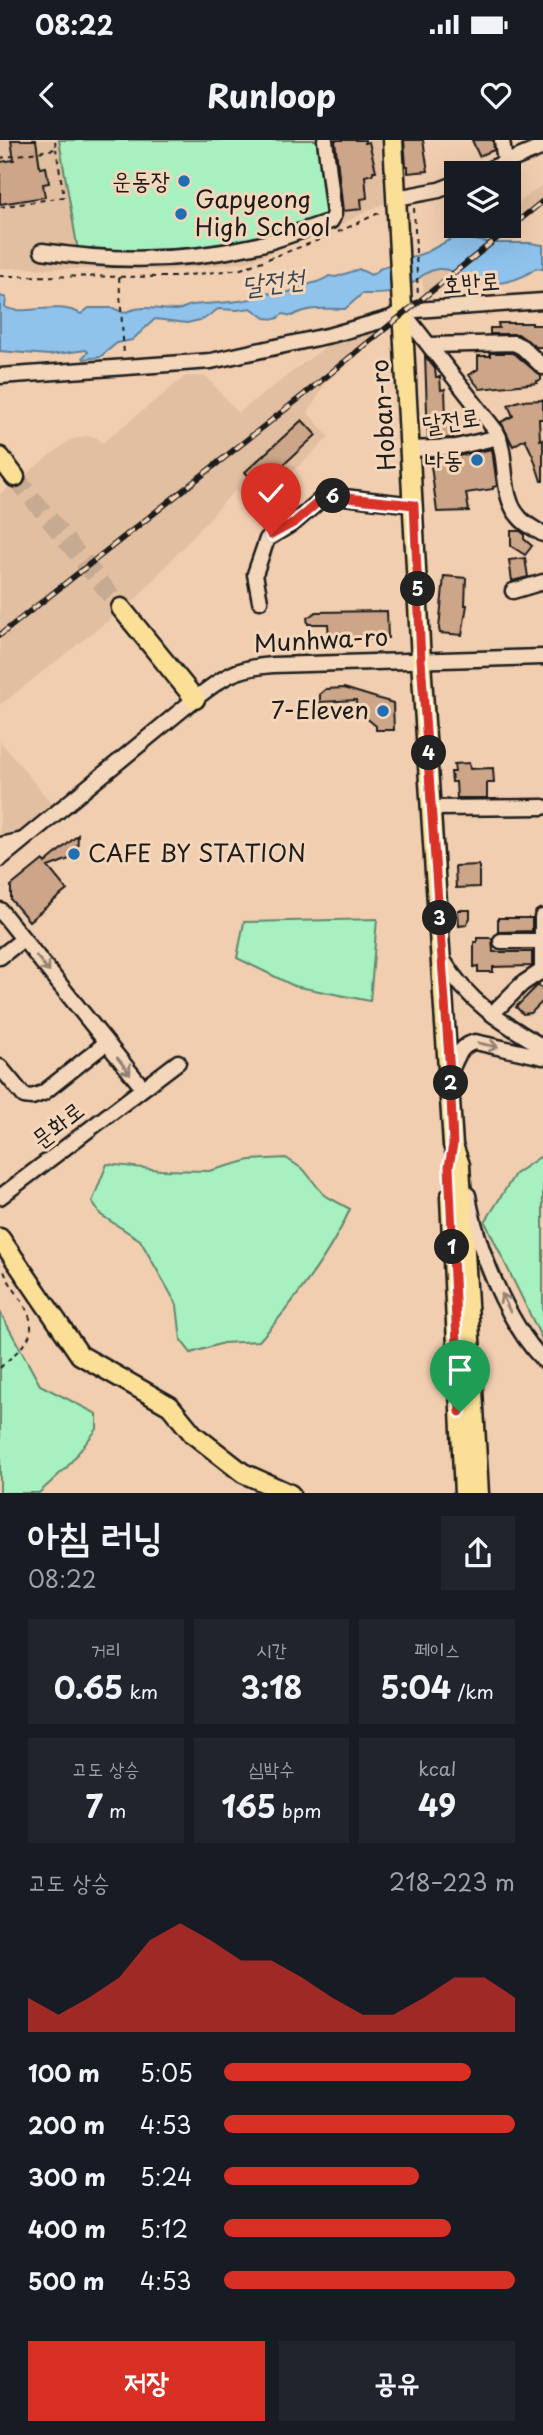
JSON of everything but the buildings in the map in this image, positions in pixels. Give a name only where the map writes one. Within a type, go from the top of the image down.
[{"type":"main road","points":[[393,140],[402,204]]},
{"type":"main road","name":"Hoban-ro","points":[[402,204],[402,311],[421,660],[450,1073],[453,1145],[449,1166],[464,1493]]},
{"type":"main road","points":[[0,457],[15,477]]},
{"type":"main road","points":[[121,608],[195,699]]},
{"type":"main road","name":"Hoban-ro","points":[[453,1145],[460,1165],[479,1493]]},
{"type":"main road","points":[[0,1238],[80,1355],[170,1406],[193,1434],[243,1473],[290,1493]]},
{"type":"street","points":[[42,251],[81,257],[180,257],[254,246],[331,221],[334,214],[325,140]]},
{"type":"street","points":[[502,140],[505,161]]},
{"type":"street","points":[[510,161],[543,147]]},
{"type":"street","points":[[402,204],[444,188]]},
{"type":"street","name":"호반로","points":[[0,376],[211,360],[331,335],[391,318],[402,311],[543,301]]},
{"type":"street","points":[[402,311],[499,437],[512,505],[520,519],[543,534]]},
{"type":"street","points":[[430,345],[514,343],[543,367]]},
{"type":"street","name":"달전로","points":[[411,449],[456,447],[499,437]]},
{"type":"street","points":[[260,601],[255,574],[267,539],[295,522],[324,497],[414,505]]},
{"type":"street","points":[[513,591],[543,582]]},
{"type":"street","name":"Munhwa-ro","points":[[0,859],[219,680],[248,668],[543,657]]},
{"type":"street","points":[[433,808],[543,807]]},
{"type":"street","points":[[0,845],[24,840]]},
{"type":"street","points":[[0,911],[143,1088]]},
{"type":"street","points":[[492,1014],[522,984],[542,970],[542,917]]},
{"type":"street","points":[[0,957],[23,939]]},
{"type":"street","points":[[501,941],[542,941]]},
{"type":"street","points":[[443,960],[459,985],[492,1014],[543,1047]]},
{"type":"street","points":[[450,1073],[463,1047],[468,1043],[475,1042],[543,1057]]},
{"type":"street","name":"문화로","points":[[0,1067],[24,1096],[39,1095],[106,1043]]},
{"type":"street","name":"문화로","points":[[0,1198],[178,1062]]},
{"type":"street","name":"Hoban-ro","points":[[460,1165],[475,1230],[499,1287],[518,1328],[543,1360]]},
{"type":"path","points":[[0,207],[64,197],[55,140]]},
{"type":"path","points":[[0,158],[56,149]]},
{"type":"path","points":[[402,204],[418,298]]},
{"type":"path","points":[[119,277],[124,347]]},
{"type":"path","points":[[0,1368],[27,1340],[32,1329],[30,1317],[4,1274],[3,1261]]},
{"type":"shaded area","name":"Gapyeong High School","points":[[0,140],[380,140],[384,203],[338,226],[247,262],[174,270],[0,268]]},
{"type":"shaded area","points":[[543,184],[543,205],[521,223],[521,201]]},
{"type":"shaded area","points":[[472,238],[502,238],[425,300],[422,277]]},
{"type":"shaded area","points":[[388,314],[388,330],[326,382],[308,413],[329,437],[263,500],[251,501],[235,490],[137,598],[0,705],[0,494],[70,440],[87,436],[96,437],[102,443],[186,376],[207,377],[238,413],[357,323]]},
{"type":"shaded area","points":[[0,741],[52,804],[12,836],[0,838]]},
{"type":"green space","name":"운동장","points":[[59,140],[322,140],[332,214],[265,236],[212,248],[78,251]]},
{"type":"green space","points":[[377,919],[370,1001],[294,986],[237,958],[244,922]]},
{"type":"green space","points":[[543,1155],[543,1341],[485,1222],[515,1174]]},
{"type":"green space","points":[[286,1158],[304,1170],[324,1195],[350,1209],[342,1226],[309,1278],[259,1341],[223,1343],[191,1353],[181,1340],[177,1305],[140,1240],[101,1215],[92,1202],[107,1164],[161,1170],[209,1171],[250,1160]]},
{"type":"green space","points":[[0,1312],[40,1385],[97,1414],[97,1429],[67,1467],[39,1493],[0,1493]]},
{"type":"water","points":[[451,239],[543,245],[543,269],[536,268],[517,279],[494,283],[474,281],[449,270],[438,269],[428,272],[400,290],[384,294],[362,294],[345,309],[311,309],[292,316],[283,314],[276,319],[265,318],[251,308],[218,309],[204,319],[187,323],[155,319],[132,340],[117,343],[100,357],[84,359],[88,352],[86,350],[49,355],[0,351],[0,296],[6,298],[5,307],[12,310],[61,308],[81,314],[89,308],[113,308],[124,313],[143,308],[177,310],[192,305],[251,299],[266,293],[288,292],[329,276],[336,277],[359,269],[371,275],[379,269],[427,252]]},
{"type":"tunnel","points":[[15,477],[121,608]]},
{"type":"railway","points":[[0,635],[543,201]]},
{"type":"place","name":"운동장","points":[[184,181]]},
{"type":"place","name":"Gapyeong High School","points":[[181,214]]},
{"type":"place","name":"나동","points":[[477,460]]},
{"type":"place","name":"7-Eleven","points":[[383,711]]},
{"type":"place","name":"CAFE BY STATION","points":[[74,854]]},
{"type":"route","points":[[271,535],[295,522],[324,497],[414,505],[421,660],[450,1073],[453,1145],[449,1166],[460,1412]]},
{"type":"water label","name":"달전천","points":[[273,282]]}]
